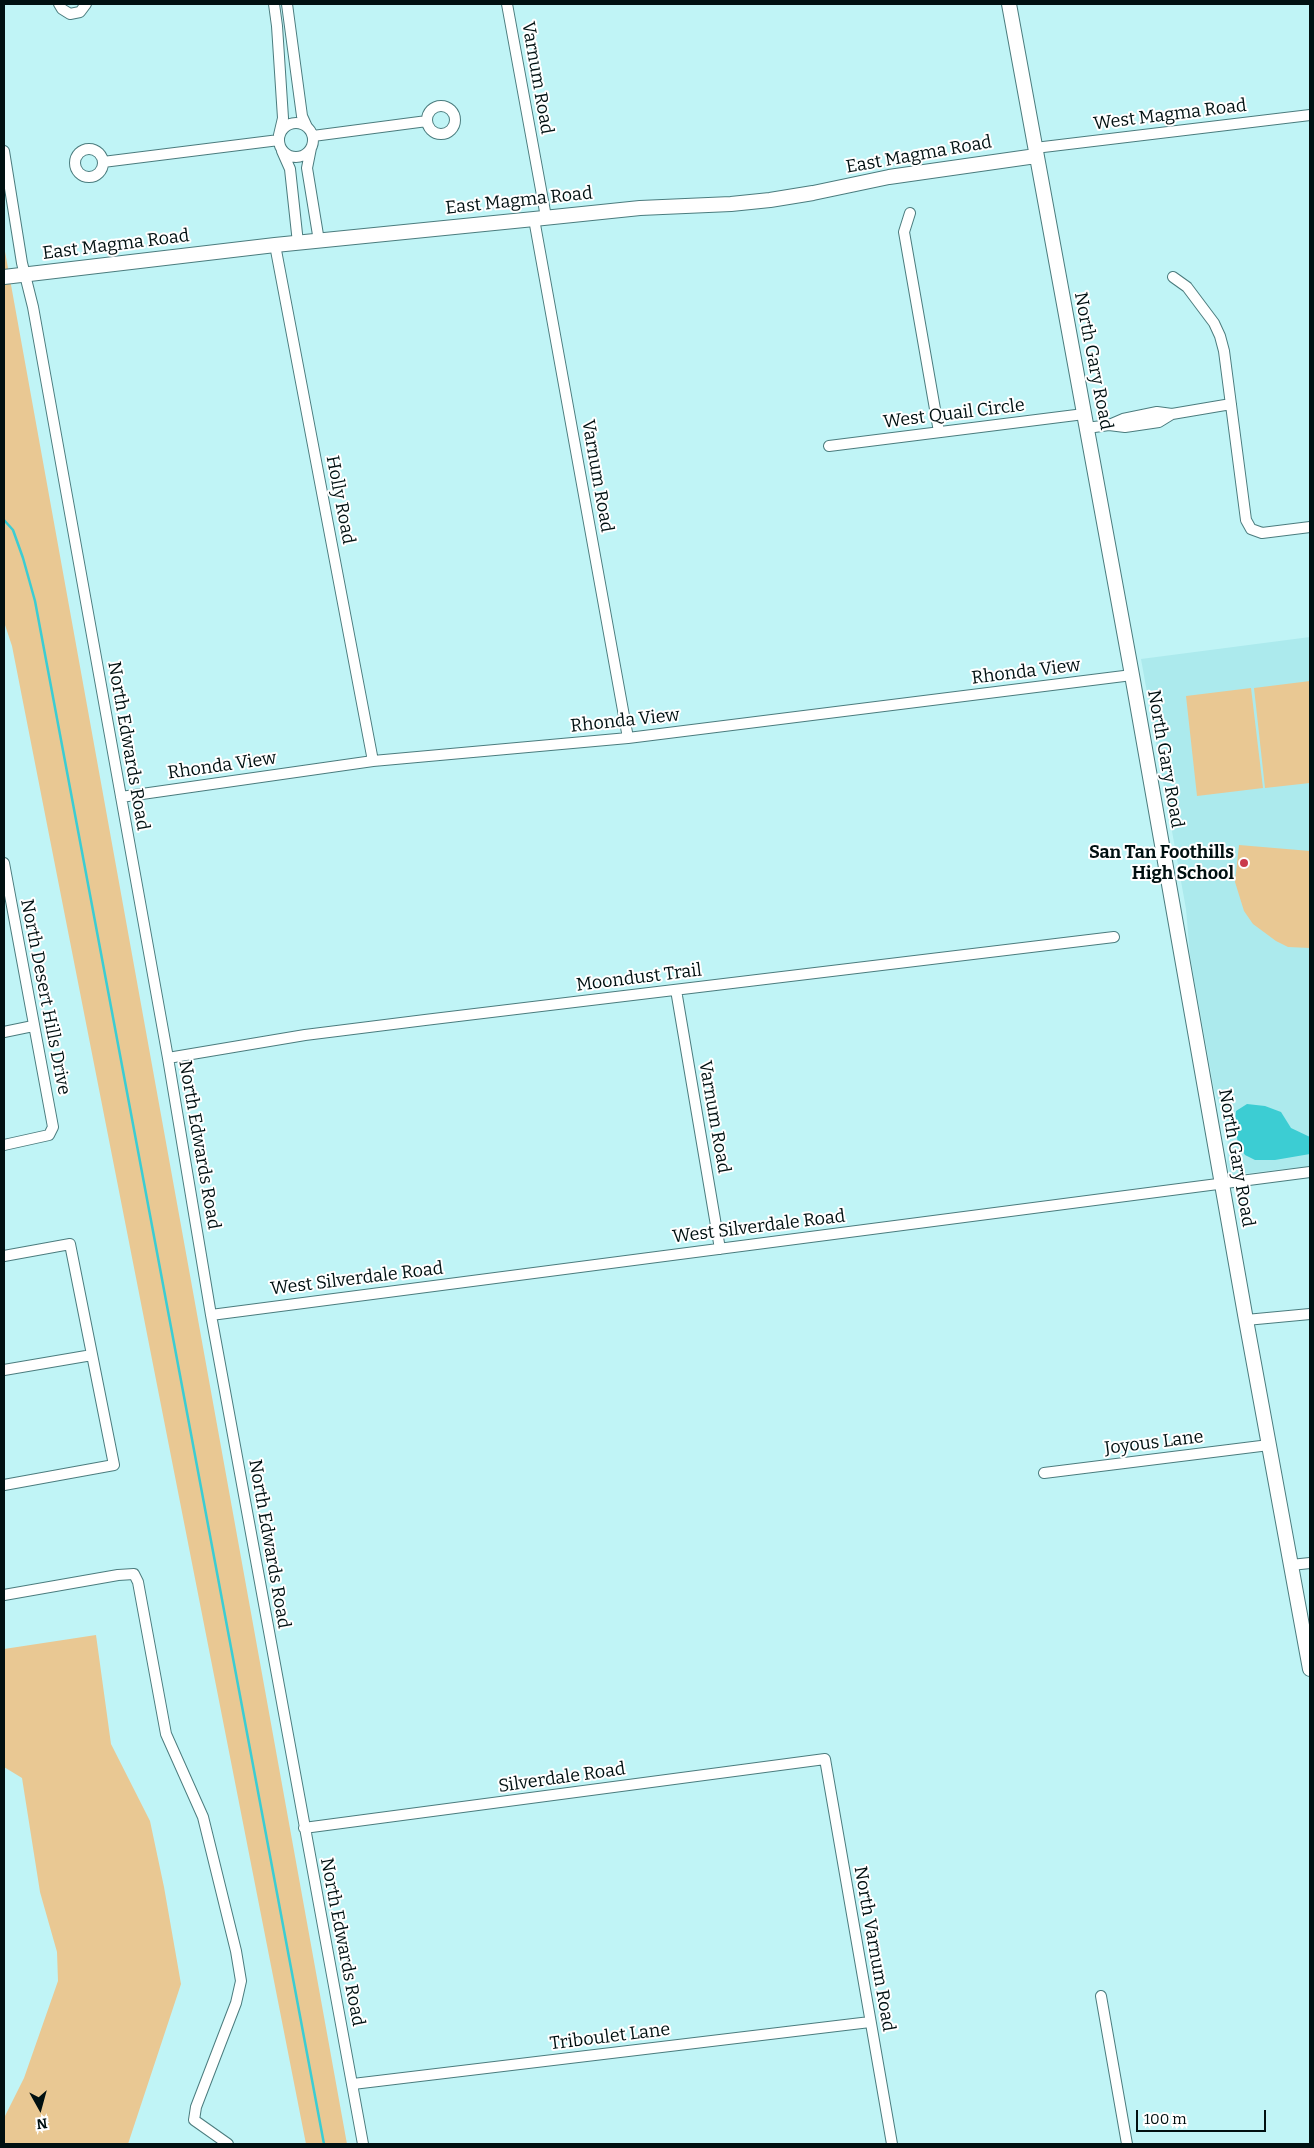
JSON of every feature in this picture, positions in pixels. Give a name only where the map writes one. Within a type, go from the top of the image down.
[{"type":"street","points":[[59,4],[62,9],[70,14],[80,12],[86,4]]},
{"type":"street","points":[[274,4],[283,118],[280,142],[290,169],[298,243]]},
{"type":"street","points":[[287,4],[302,116],[313,136],[307,168],[318,241]]},
{"type":"street","name":"Varnum Road","points":[[508,4],[540,218],[628,738]]},
{"type":"street","name":"North Gary Road","points":[[1009,4],[1132,675],[1310,1669]]},
{"type":"street","name":"West Magma Road","points":[[1035,152],[1310,114]]},
{"type":"street","points":[[313,136],[427,121]]},
{"type":"street","points":[[307,127],[297,123],[286,126],[280,142],[286,154],[297,157],[303,156],[311,148]]},
{"type":"street","points":[[103,162],[280,142]]},
{"type":"street","name":"North Edwards Road","points":[[4,151],[168,1058],[211,1315],[304,1828],[364,2144]]},
{"type":"street","name":"East Magma Road","points":[[4,277],[275,245],[540,218],[640,208],[731,204],[770,200],[813,194],[889,177],[1035,152]]},
{"type":"street","points":[[910,214],[904,232],[940,432]]},
{"type":"street","name":"Holly Road","points":[[275,245],[373,761]]},
{"type":"street","points":[[1173,277],[1188,287],[1214,324],[1220,336],[1246,520],[1251,529],[1262,533],[1310,527]]},
{"type":"street","points":[[1086,428],[1109,425],[1123,419],[1157,412],[1172,414],[1231,404]]},
{"type":"street","name":"West Quail Circle","points":[[829,446],[1084,414]]},
{"type":"street","name":"Rhonda View","points":[[121,797],[373,761],[628,738],[1132,675]]},
{"type":"street","name":"North Desert Hills Drive","points":[[4,863],[8,919],[33,1026],[53,1127],[49,1136],[4,1145]]},
{"type":"street","name":"Moondust Trail","points":[[168,1058],[314,1034],[1114,937]]},
{"type":"street","name":"Varnum Road","points":[[676,990],[720,1249]]},
{"type":"street","points":[[4,1032],[33,1026]]},
{"type":"street","name":"West Silverdale Road","points":[[211,1315],[1310,1172]]},
{"type":"street","points":[[4,1256],[70,1244],[114,1465],[4,1485]]},
{"type":"street","points":[[1246,1320],[1310,1314]]},
{"type":"street","points":[[4,1370],[92,1354]]},
{"type":"street","name":"Joyous Lane","points":[[1044,1473],[1269,1445]]},
{"type":"street","points":[[1291,1565],[1310,1563]]},
{"type":"street","points":[[4,1595],[118,1575],[134,1574],[138,1582],[166,1734],[203,1817],[240,1974],[241,1981],[236,2003],[196,2107],[194,2120],[228,2144]]},
{"type":"street","name":"Silverdale Road","points":[[304,1828],[825,1759]]},
{"type":"street","name":"North Varnum Road","points":[[825,1759],[892,2144]]},
{"type":"street","points":[[1101,1996],[1127,2144]]},
{"type":"street","name":"Triboulet Lane","points":[[353,2084],[870,2022]]},
{"type":"shaded area","points":[[4,246],[347,2144],[306,2144],[12,646],[4,622]]},
{"type":"shaded area","name":"San Tan Foothills High School","points":[[1310,637],[1310,1166],[1233,1175],[1229,1171],[1227,1163],[1228,1144],[1224,1117],[1214,1090],[1190,956],[1186,909],[1141,659]]},
{"type":"shaded area","points":[[1310,681],[1310,783],[1265,788],[1254,688]]},
{"type":"shaded area","points":[[1251,688],[1263,788],[1197,796],[1186,696]]},
{"type":"shaded area","points":[[1239,845],[1310,851],[1310,948],[1288,947],[1276,941],[1253,924],[1244,911],[1235,882]]},
{"type":"shaded area","points":[[96,1635],[111,1744],[150,1821],[181,1984],[128,2144],[4,2144],[4,2118],[24,2078],[58,1981],[57,1952],[40,1892],[22,1778],[4,1767],[4,1649]]},
{"type":"water","points":[[1247,1104],[1265,1106],[1281,1112],[1291,1128],[1310,1137],[1310,1154],[1275,1160],[1255,1160],[1245,1155],[1238,1144],[1235,1124],[1236,1111]]},
{"type":"waterway","points":[[4,520],[13,530],[35,601],[324,2144]]},
{"type":"place","name":"San Tan Foothills High School","points":[[1244,863]]}]
